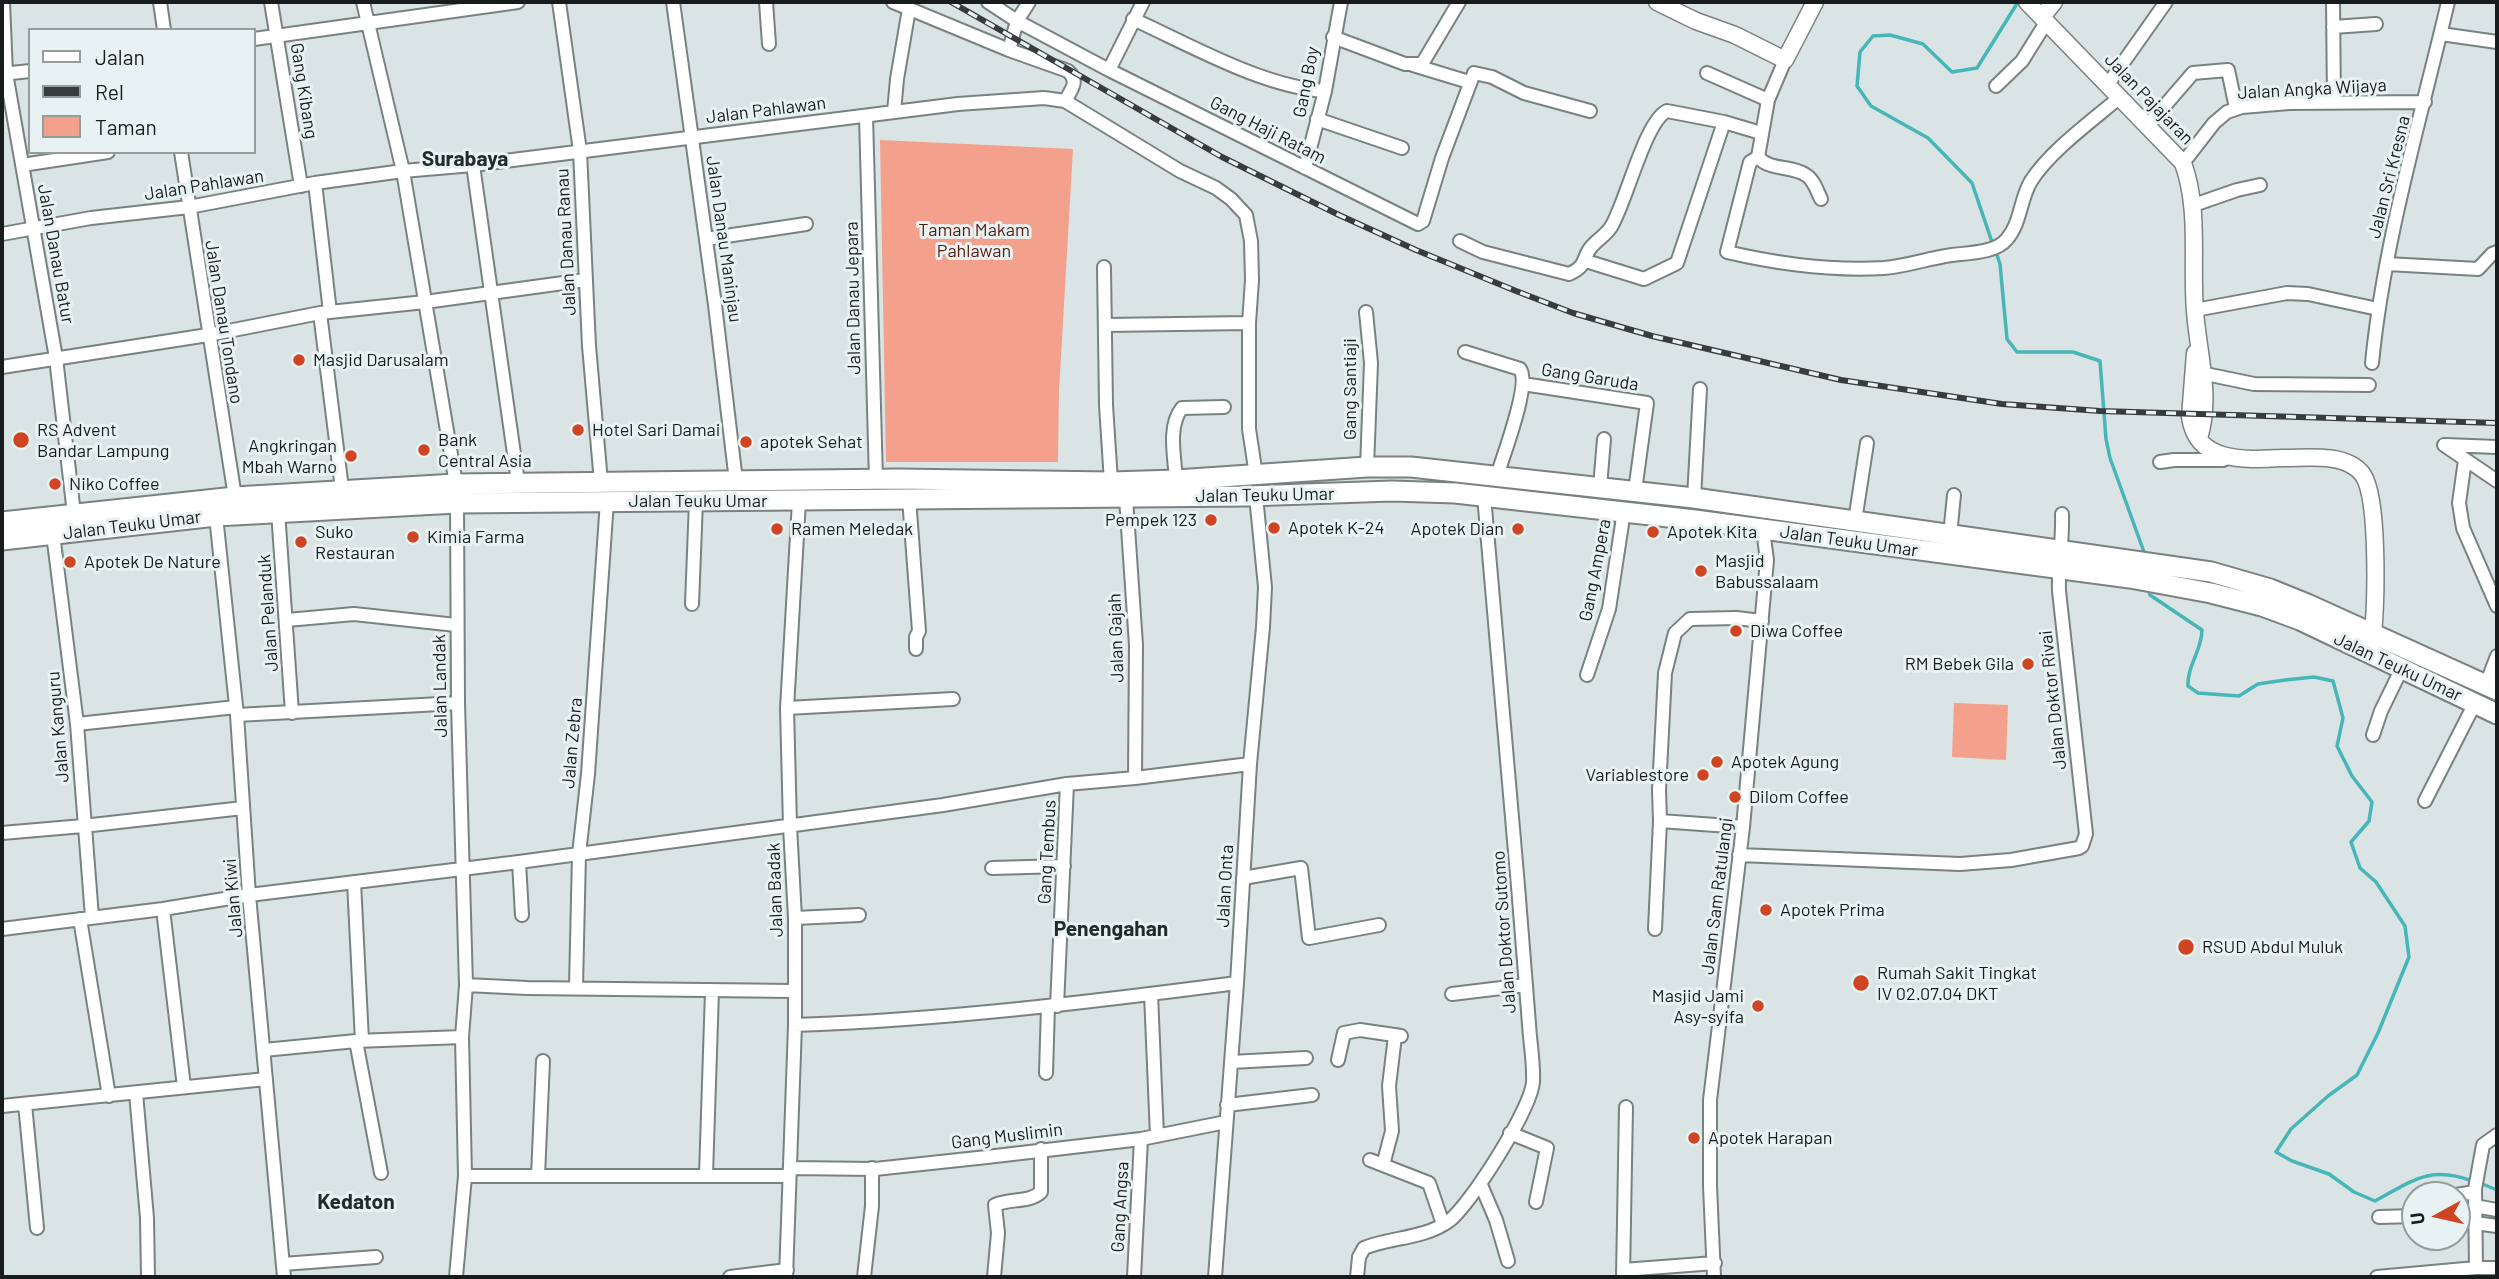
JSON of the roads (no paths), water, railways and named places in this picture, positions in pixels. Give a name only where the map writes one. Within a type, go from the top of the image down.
[{"type":"highway","name":"Jalan Teuku Umar","points":[[1066,490],[1111,482],[1367,467],[1411,467],[1694,498],[1950,535],[2262,606],[2300,620],[2497,714]]},
{"type":"highway","name":"Jalan Teuku Umar","points":[[159,512],[216,516],[278,511],[457,493],[518,482],[876,480],[909,489]]},
{"type":"highway","name":"Jalan Teuku Umar","points":[[2,540],[53,534],[235,497],[342,489],[607,501],[799,501],[909,489],[1066,490],[1126,498],[1402,491],[1484,496],[1624,511],[1867,544],[2211,572],[2270,589],[2492,688]]},
{"type":"highway","name":"Jalan Teuku Umar","points":[[2,522],[74,514],[131,516]]},
{"type":"highway","points":[[1804,535],[1806,514]]},
{"type":"highway","points":[[1862,522],[1867,544]]},
{"type":"main road","points":[[1657,2],[1696,21],[1735,35],[1785,61],[1815,2]]},
{"type":"main road","name":"Jalan Pajajaran","points":[[2027,2],[2183,163],[2189,179],[2192,206],[2195,310],[2203,426],[2199,438],[2216,452],[2229,457]]},
{"type":"main road","points":[[2044,19],[2054,2]]},
{"type":"main road","points":[[2229,457],[2338,459],[2348,462],[2364,476],[2375,546],[2376,604],[2373,634]]},
{"type":"street","name":"Jalan Danau Batur","points":[[3,2],[4,74],[56,358],[74,514]]},
{"type":"street","points":[[160,2],[164,28]]},
{"type":"street","name":"Gang Kibang","points":[[271,2],[301,186]]},
{"type":"street","name":"Jalan Landak","points":[[363,2],[403,170],[457,493],[456,625],[466,985],[462,1037],[465,1176],[456,1277]]},
{"type":"street","points":[[256,39],[518,2]]},
{"type":"street","name":"Jalan Danau Ranau","points":[[559,2],[580,151],[585,280],[601,482]]},
{"type":"street","name":"Jalan Danau Maninjau","points":[[673,2],[736,481]]},
{"type":"street","points":[[766,2],[769,44]]},
{"type":"street","points":[[893,2],[1009,50],[1068,71],[1074,76],[1075,83],[1065,101]]},
{"type":"street","name":"Gang Haji Ratam","points":[[988,2],[1109,71],[1420,225],[1469,82]]},
{"type":"street","points":[[1009,50],[1017,20],[1029,2]]},
{"type":"street","points":[[1109,71],[1143,2]]},
{"type":"street","name":"Gang Boy","points":[[1305,168],[1325,91],[1340,2]]},
{"type":"street","points":[[1413,65],[1422,64],[1428,56],[1459,2]]},
{"type":"street","points":[[2108,84],[2166,2]]},
{"type":"street","points":[[2333,2],[2334,103]]},
{"type":"street","name":"Jalan Sri Kresna","points":[[2372,363],[2378,309],[2387,264],[2448,2]]},
{"type":"street","points":[[894,112],[909,9]]},
{"type":"street","points":[[1133,19],[1270,80],[1308,90],[1325,91]]},
{"type":"street","points":[[1996,86],[2022,61],[2044,19]]},
{"type":"street","points":[[2333,27],[2376,23]]},
{"type":"street","points":[[2441,34],[2497,42]]},
{"type":"street","points":[[1333,37],[1469,82],[1472,75],[1478,72],[1524,93],[1590,111]]},
{"type":"street","points":[[1785,61],[1768,100],[1758,157],[1751,162],[1727,253],[1779,264],[1857,268],[1904,265],[2001,245],[2015,226],[2024,195],[2041,168],[2120,97]]},
{"type":"street","points":[[2148,125],[2193,73],[2228,70],[2236,108]]},
{"type":"street","points":[[4,74],[28,71]]},
{"type":"street","points":[[1707,73],[1768,100]]},
{"type":"street","name":"Jalan Pahlawan","points":[[2,234],[91,218],[189,207],[315,183],[403,170],[472,164],[958,104],[1044,98],[1065,101],[1180,171],[1216,188],[1246,215],[1251,241],[1252,280],[1249,323],[1249,429],[1256,475]]},
{"type":"street","name":"Jalan Angka Wijaya","points":[[2183,163],[2214,123],[2236,108],[2289,103],[2425,103]]},
{"type":"street","points":[[1460,241],[1483,252],[1569,274],[1580,269],[1590,248],[1613,225],[1650,131],[1661,114],[1667,111],[1724,122],[1761,133]]},
{"type":"street","name":"Jalan Danau Jepara","points":[[866,116],[876,480]]},
{"type":"street","points":[[1317,119],[1402,148]]},
{"type":"street","points":[[1586,261],[1644,279],[1677,263],[1724,122]]},
{"type":"street","points":[[22,165],[86,154]]},
{"type":"street","name":"Jalan Danau Tondano","points":[[181,154],[235,497]]},
{"type":"street","points":[[1758,157],[1771,166],[1805,174],[1821,200]]},
{"type":"street","points":[[472,164],[518,482]]},
{"type":"street","points":[[315,183],[342,489]]},
{"type":"street","points":[[2192,206],[2260,185]]},
{"type":"street","points":[[706,239],[806,224]]},
{"type":"street","points":[[2387,264],[2478,270],[2497,252]]},
{"type":"street","points":[[1104,267],[1106,405],[1111,482]]},
{"type":"street","points":[[2,367],[208,335],[325,312],[491,294],[585,280]]},
{"type":"street","points":[[2195,310],[2287,293],[2308,294],[2378,309]]},
{"type":"street","name":"Gang Santiaji","points":[[1366,312],[1371,363],[1367,467]]},
{"type":"street","points":[[1105,325],[1249,323]]},
{"type":"street","points":[[1465,352],[1520,369],[1524,374],[1497,476]]},
{"type":"street","points":[[2199,372],[2254,384],[2369,385]]},
{"type":"street","name":"Gang Garuda","points":[[1523,384],[1647,403],[1635,491]]},
{"type":"street","points":[[1694,498],[1700,389]]},
{"type":"street","points":[[1176,480],[1173,430],[1176,415],[1182,408],[1224,407]]},
{"type":"street","points":[[1600,487],[1604,439]]},
{"type":"street","points":[[1862,522],[1867,443]]},
{"type":"street","points":[[2497,447],[2444,445],[2497,481]]},
{"type":"street","points":[[2160,462],[2222,460],[2229,457]]},
{"type":"street","points":[[2465,460],[2459,503],[2463,528],[2497,606]]},
{"type":"street","points":[[909,489],[919,631],[916,649]]},
{"type":"street","points":[[1950,535],[1954,495]]},
{"type":"street","name":"Jalan Onta","points":[[1215,1277],[1250,764],[1265,587],[1256,496]]},
{"type":"street","name":"Jalan Doktor Sutomo","points":[[1357,1277],[1359,1257],[1364,1248],[1378,1242],[1423,1234],[1450,1220],[1481,1185],[1523,1110],[1533,1084],[1484,496]]},
{"type":"street","name":"Jalan Gajah","points":[[1126,498],[1136,645],[1135,778]]},
{"type":"street","name":"Jalan Zebra","points":[[576,987],[579,854],[588,774],[607,501]]},
{"type":"street","points":[[692,604],[696,501]]},
{"type":"street","name":"Jalan Badak","points":[[786,1274],[795,1025],[795,918],[788,708],[799,501]]},
{"type":"street","name":"Jalan Pelanduk","points":[[278,511],[288,620],[292,713]]},
{"type":"street","name":"Gang Ampera","points":[[1587,675],[1609,609],[1624,511]]},
{"type":"street","name":"Jalan Doktor Rivai","points":[[1739,855],[1960,864],[2011,860],[2082,846],[2086,834],[2060,560],[2062,514]]},
{"type":"street","name":"Jalan Kiwi","points":[[216,516],[236,711],[249,895],[284,1271]]},
{"type":"street","name":"Jalan Sam Ratulangi","points":[[1714,1277],[1710,1100],[1743,827],[1767,560],[1763,530]]},
{"type":"street","name":"Jalan Sam Ratulangi","points":[[1767,560],[1783,531]]},
{"type":"street","name":"Jalan Kanguru","points":[[53,534],[77,724],[86,918],[109,1096]]},
{"type":"street","points":[[288,620],[354,614],[456,625]]},
{"type":"street","points":[[1655,929],[1665,673],[1675,633],[1690,619],[1702,617],[1762,621]]},
{"type":"street","points":[[2492,688],[2497,656]]},
{"type":"street","points":[[2373,735],[2381,711],[2402,668]]},
{"type":"street","points":[[788,708],[953,699]]},
{"type":"street","points":[[77,724],[236,711],[292,713],[458,703]]},
{"type":"street","points":[[2425,801],[2475,703]]},
{"type":"street","points":[[2,929],[790,826],[943,805],[1067,783],[1250,764]]},
{"type":"street","name":"Gang Tembus","points":[[1046,1073],[1064,866],[1067,783]]},
{"type":"street","points":[[2,833],[243,808]]},
{"type":"street","points":[[1660,821],[1743,827]]},
{"type":"street","points":[[519,862],[522,915]]},
{"type":"street","points":[[992,868],[1064,866]]},
{"type":"street","points":[[1244,878],[1301,868],[1310,939],[1379,925]]},
{"type":"street","points":[[354,881],[359,1041],[381,1173]]},
{"type":"street","points":[[163,909],[184,1087]]},
{"type":"street","points":[[795,918],[859,915]]},
{"type":"street","points":[[795,1025],[900,1021],[999,1012],[1237,983]]},
{"type":"street","points":[[466,985],[794,991]]},
{"type":"street","points":[[1452,995],[1526,985]]},
{"type":"street","points":[[706,1175],[712,991]]},
{"type":"street","points":[[1151,994],[1157,1136]]},
{"type":"street","points":[[1338,1060],[1344,1033],[1360,1030],[1398,1036],[1389,1086],[1392,1131],[1383,1165]]},
{"type":"street","points":[[264,1050],[359,1041],[462,1037]]},
{"type":"street","points":[[1231,1062],[1306,1058]]},
{"type":"street","points":[[538,1176],[543,1061]]},
{"type":"street","points":[[2,1106],[266,1079]]},
{"type":"street","points":[[136,1093],[147,1219],[148,1277]]},
{"type":"street","points":[[1227,1105],[1312,1095]]},
{"type":"street","points":[[24,1104],[37,1228]]},
{"type":"street","points":[[1626,1107],[1623,1274],[1715,1263]]},
{"type":"street","name":"Gang Muslimin","points":[[465,1176],[706,1175],[872,1168],[1141,1139],[1226,1122]]},
{"type":"street","points":[[1510,1133],[1547,1148],[1536,1202]]},
{"type":"street","points":[[2476,1268],[2475,1196],[2478,1170],[2483,1146],[2497,1135]]},
{"type":"street","name":"Gang Angsa","points":[[1134,1277],[1141,1139]]},
{"type":"street","points":[[994,1277],[998,1233],[995,1205],[1035,1198],[1041,1192],[1041,1149]]},
{"type":"street","points":[[1370,1160],[1425,1180],[1431,1186],[1443,1224]]},
{"type":"street","points":[[864,1277],[872,1206],[872,1168]]},
{"type":"street","points":[[1481,1185],[1496,1220],[1508,1261]]},
{"type":"street","points":[[2471,1196],[2497,1210]]},
{"type":"street","points":[[2379,1217],[2401,1216]]},
{"type":"street","points":[[2475,1223],[2497,1226]]},
{"type":"street","points":[[284,1271],[376,1257]]},
{"type":"street","points":[[2377,1277],[2497,1268]]},
{"type":"street","points":[[730,1277],[786,1274]]},
{"type":"waterway","points":[[1993,245],[1972,183],[1928,138],[1871,106],[1857,86],[1860,52],[1873,36],[1890,35],[1923,44],[1952,72],[1977,68],[2018,2]]},
{"type":"waterway","points":[[1996,252],[2000,264],[2007,339],[2017,352],[2073,352],[2100,361],[2110,458],[2144,552]]},
{"type":"waterway","points":[[2148,587],[2150,595],[2202,630],[2188,679],[2188,686],[2198,693],[2239,696],[2258,684],[2314,677],[2333,681],[2343,718],[2337,746],[2352,776],[2372,802],[2369,821],[2351,842],[2360,868],[2376,882],[2405,926],[2409,957],[2378,1033],[2357,1075],[2328,1096],[2291,1129],[2276,1152],[2292,1161],[2329,1174],[2354,1192],[2375,1201],[2411,1182],[2433,1175],[2457,1176],[2472,1181]]},
{"type":"waterway","points":[[2480,1183],[2497,1190]]},
{"type":"railway","points":[[951,2],[1222,157],[1339,215],[1516,291],[1573,313],[1652,336],[1841,380],[2002,404],[2100,411],[2497,423]]},
{"type":"place","name":"Masjid Darusalam","points":[[299,360]]},
{"type":"place","name":"Hotel Sari Damai","points":[[578,430]]},
{"type":"place","name":"RS Advent Bandar Lampung","points":[[21,440]]},
{"type":"place","name":"apotek Sehat","points":[[746,442]]},
{"type":"place","name":"Bank Central Asia","points":[[424,450]]},
{"type":"place","name":"Angkringan Mbah Warno","points":[[351,456]]},
{"type":"place","name":"Niko Coffee","points":[[55,484]]},
{"type":"place","name":"Pempek 123","points":[[1211,520]]},
{"type":"place","name":"Apotek K-24","points":[[1274,528]]},
{"type":"place","name":"Ramen Meledak","points":[[777,529]]},
{"type":"place","name":"Apotek Dian","points":[[1518,529]]},
{"type":"place","name":"Apotek Kita","points":[[1653,532]]},
{"type":"place","name":"Kimia Farma","points":[[413,537]]},
{"type":"place","name":"Suko Restauran","points":[[301,542]]},
{"type":"place","name":"Apotek De Nature","points":[[70,562]]},
{"type":"place","name":"Masjid Babussalaam","points":[[1701,571]]},
{"type":"place","name":"Diwa Coffee","points":[[1736,631]]},
{"type":"place","name":"RM Bebek Gila","points":[[2028,664]]},
{"type":"place","name":"Apotek Agung","points":[[1717,762]]},
{"type":"place","name":"Variablestore","points":[[1703,775]]},
{"type":"place","name":"Dilom Coffee","points":[[1735,797]]},
{"type":"place","name":"Apotek Prima","points":[[1766,910]]},
{"type":"place","name":"RSUD Abdul Muluk","points":[[2186,947]]},
{"type":"place","name":"Rumah Sakit Tingkat IV 02.07.04 DKT","points":[[1861,983]]},
{"type":"place","name":"Masjid Jami Asy-syifa","points":[[1758,1006]]},
{"type":"place","name":"Apotek Harapan","points":[[1694,1138]]},
{"type":"district","name":"Surabaya","points":[[465,159]]},
{"type":"district","name":"Penengahan","points":[[1111,929]]},
{"type":"district","name":"Kedaton","points":[[356,1202]]},
{"type":"park label","name":"Taman Makam Pahlawan","points":[[974,240]]}]
